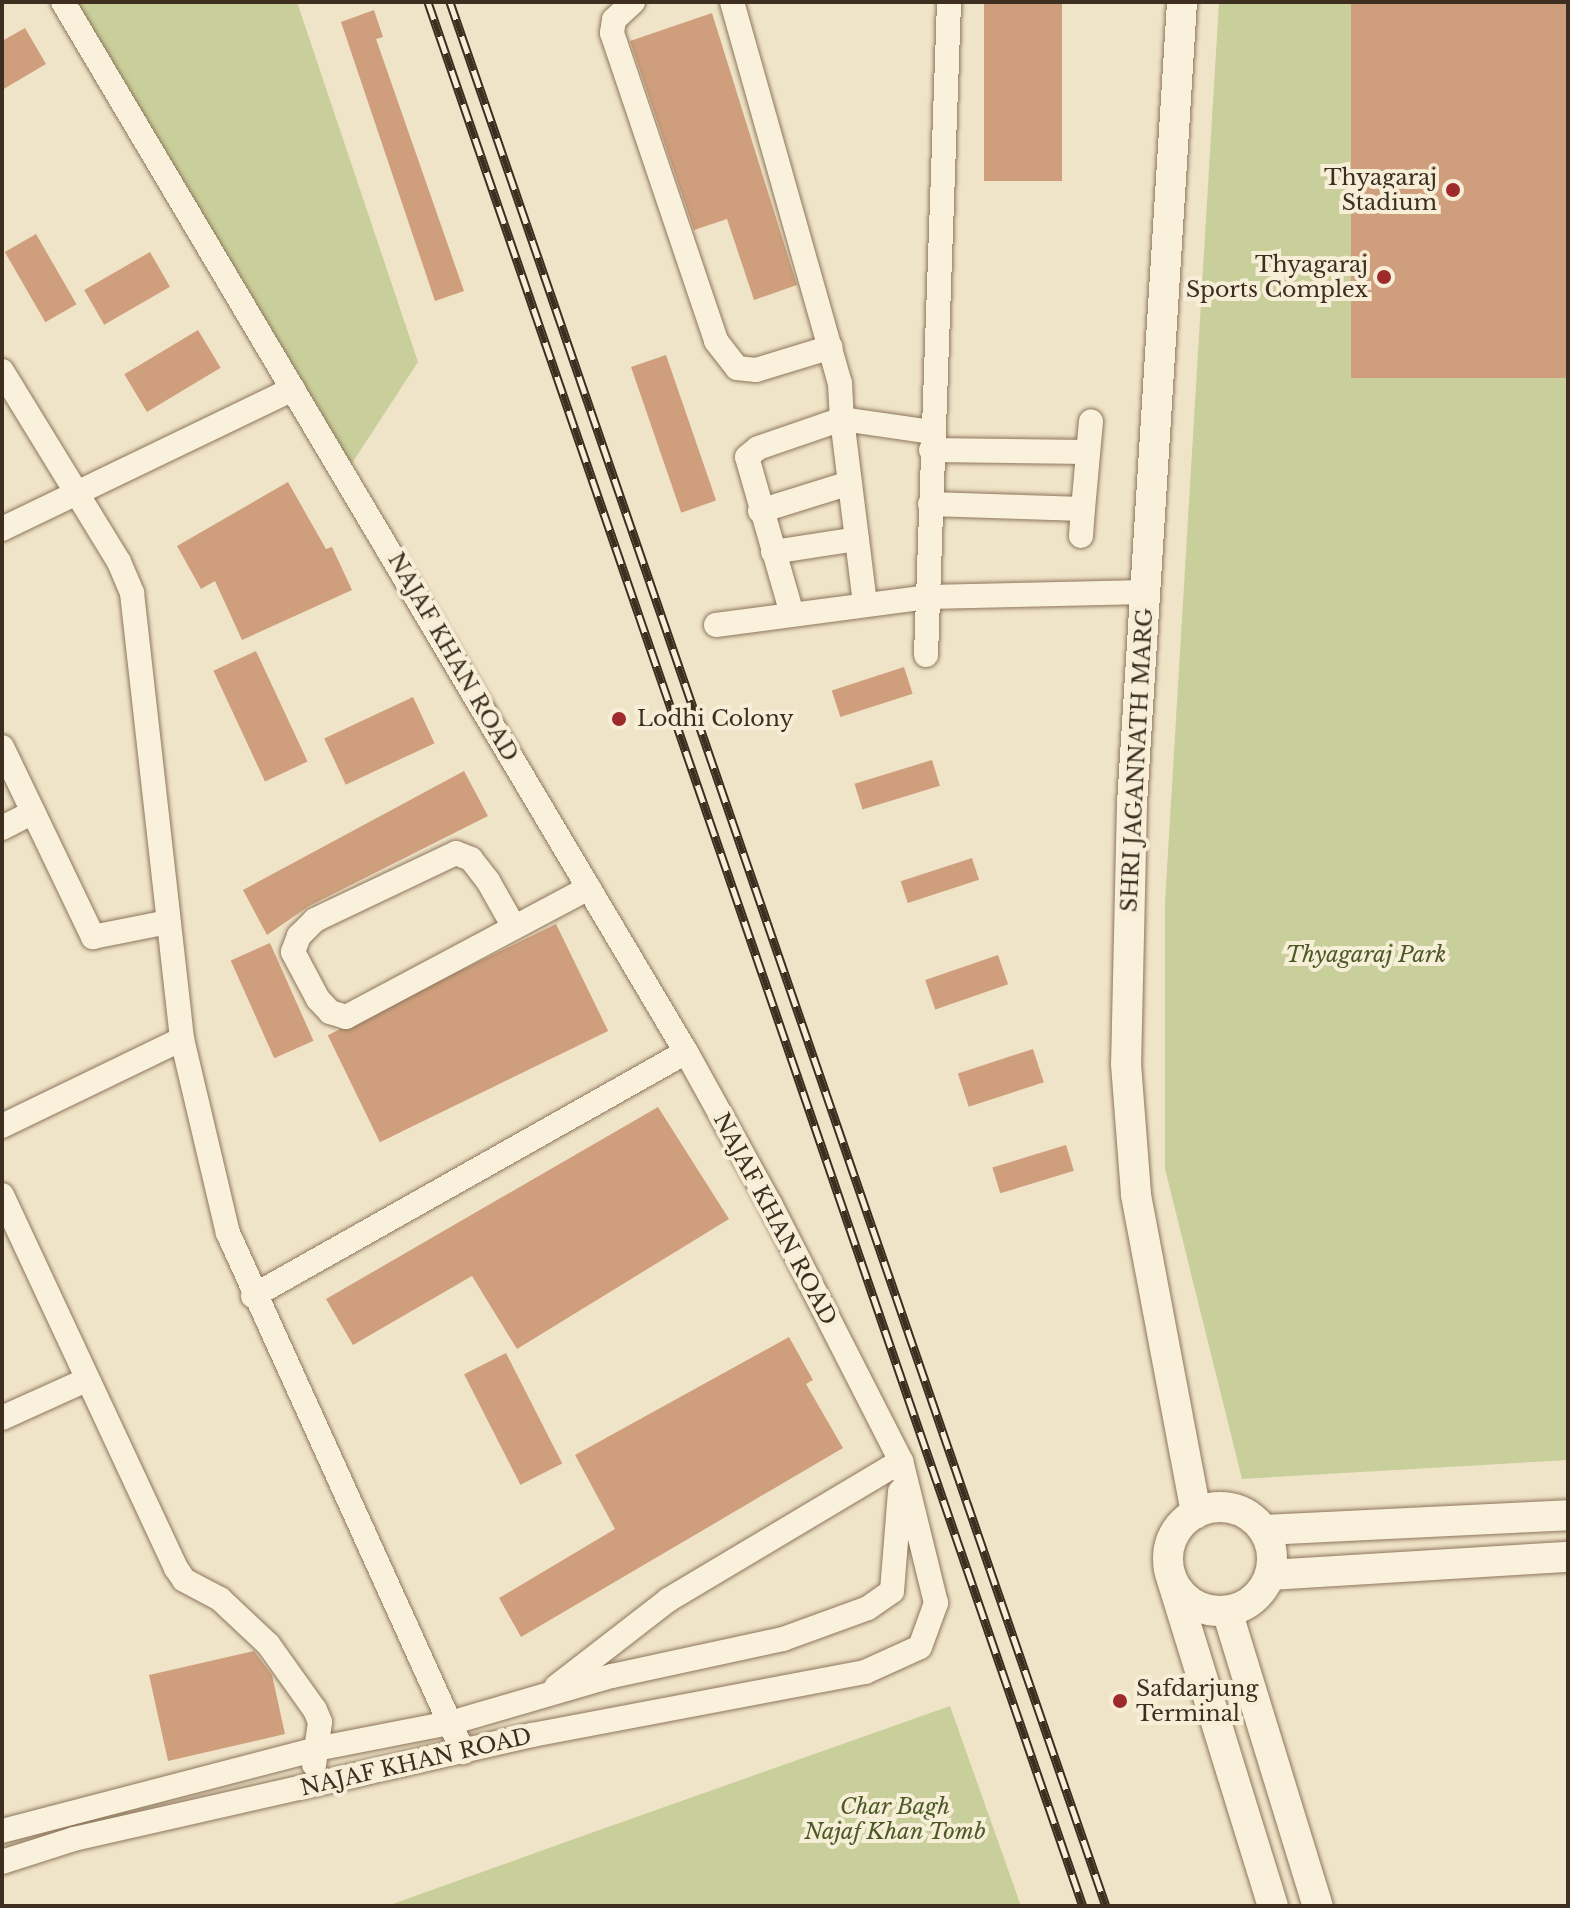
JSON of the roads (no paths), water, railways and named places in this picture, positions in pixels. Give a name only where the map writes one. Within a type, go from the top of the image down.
[{"type":"street","name":"NAJAF KHAN ROAD","points":[[3,1858],[74,1839],[463,1752],[865,1672],[920,1647],[936,1603],[901,1461],[686,1052],[63,2]]},
{"type":"street","points":[[633,2],[614,20],[612,33],[716,341],[737,368],[756,370],[831,347]]},
{"type":"street","points":[[732,2],[840,383],[865,604]]},
{"type":"street","points":[[926,655],[931,441],[949,2]]},
{"type":"street","name":"SHRI JAGANNATH MARG","points":[[1182,2],[1132,803],[1128,1121],[1136,1195],[1196,1513]]},
{"type":"street","points":[[2,371],[74,495],[119,562],[137,615],[182,1039],[228,1233],[253,1296],[302,1388],[463,1752]]},
{"type":"street","points":[[2,529],[293,389]]},
{"type":"street","points":[[792,614],[747,457],[758,448],[842,419],[931,441],[1088,452]]},
{"type":"street","points":[[1081,536],[1091,421]]},
{"type":"street","points":[[760,511],[850,483]]},
{"type":"street","points":[[930,504],[1083,509]]},
{"type":"street","points":[[773,552],[857,539]]},
{"type":"street","points":[[716,625],[929,597],[1145,592]]},
{"type":"street","points":[[2,747],[93,937],[168,922]]},
{"type":"street","points":[[2,828],[33,812]]},
{"type":"street","points":[[514,927],[488,881],[471,859],[456,853],[315,920],[299,936],[293,952],[318,999],[330,1012],[346,1017],[589,888]]},
{"type":"street","points":[[2,1126],[182,1039]]},
{"type":"street","points":[[253,1296],[686,1052]]},
{"type":"street","points":[[2,1195],[176,1568],[184,1580],[220,1599],[268,1644],[315,1710],[320,1722],[310,1787]]},
{"type":"street","points":[[2,1418],[86,1380]]},
{"type":"street","points":[[545,1695],[668,1600],[901,1461]]},
{"type":"street","points":[[2,1831],[316,1749],[450,1723],[545,1695],[783,1639],[868,1608],[892,1591],[901,1461]]},
{"type":"street","points":[[1172,1580],[1199,1607],[1227,1611],[1249,1603],[1270,1575],[1272,1547],[1264,1530],[1235,1508],[1196,1513],[1176,1530],[1169,1547],[1172,1580],[1273,1906]]},
{"type":"street","points":[[1264,1530],[1568,1515]]},
{"type":"street","points":[[1270,1575],[1568,1557]]},
{"type":"street","points":[[1227,1611],[1318,1906]]},
{"type":"railway","points":[[428,2],[1083,1906]]},
{"type":"railway","points":[[450,2],[1106,1906]]},
{"type":"place","name":"Thyagaraj Stadium","points":[[1453,190]]},
{"type":"place","name":"Thyagaraj Sports Complex","points":[[1384,277]]},
{"type":"place","name":"Lodhi Colony","points":[[619,719]]},
{"type":"place","name":"Safdarjung Terminal","points":[[1120,1701]]},
{"type":"park label","name":"Thyagaraj Park","points":[[1366,955]]},
{"type":"park label","name":"Char Bagh Najaf Khan Tomb","points":[[895,1818]]}]
